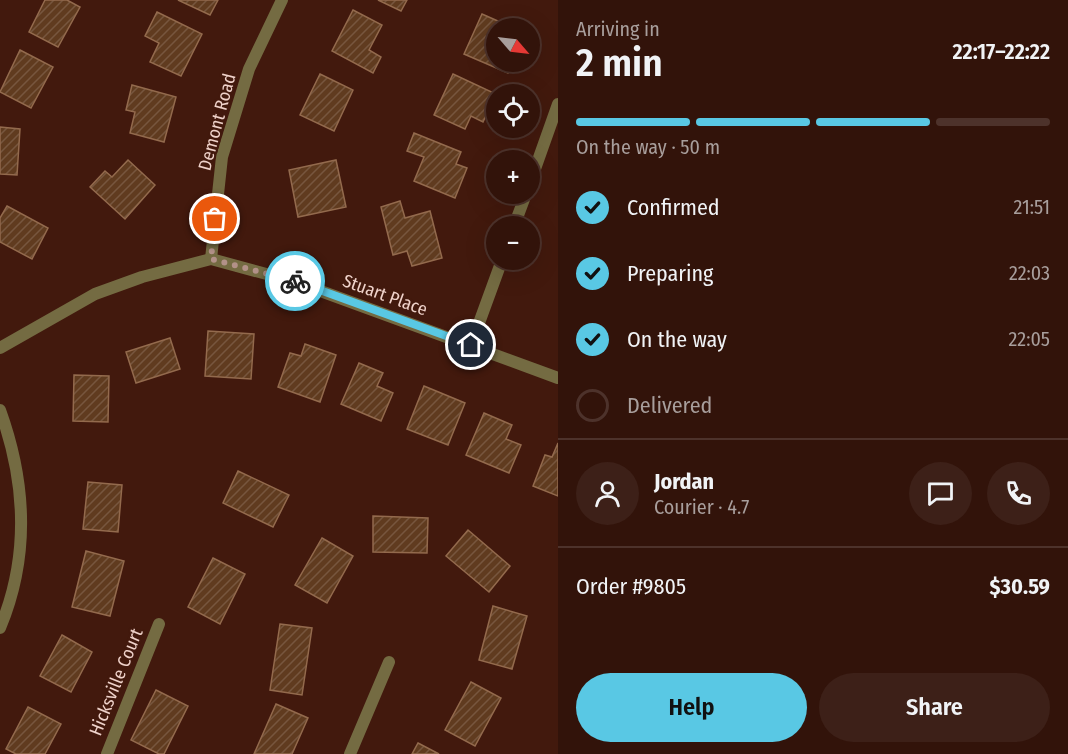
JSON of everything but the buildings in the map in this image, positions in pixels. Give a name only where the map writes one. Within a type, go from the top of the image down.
[{"type":"street","name":"Demont Road","points":[[211,259],[222,157],[249,69],[282,0]]},
{"type":"street","points":[[540,155],[558,104]]},
{"type":"street","points":[[0,348],[95,294],[133,280],[211,259]]},
{"type":"street","name":"Stuart Place","points":[[211,259],[296,282],[558,378]]},
{"type":"street","points":[[471,345],[498,270]]},
{"type":"street","points":[[0,410],[9,435],[17,470],[21,531],[14,590],[0,628]]},
{"type":"street","name":"Hicksville Court","points":[[107,754],[159,624]]},
{"type":"street","points":[[350,754],[389,662]]},
{"type":"way so far","points":[[215,219],[211,259],[295,281]]},
{"type":"route","points":[[295,281],[471,345]]}]
